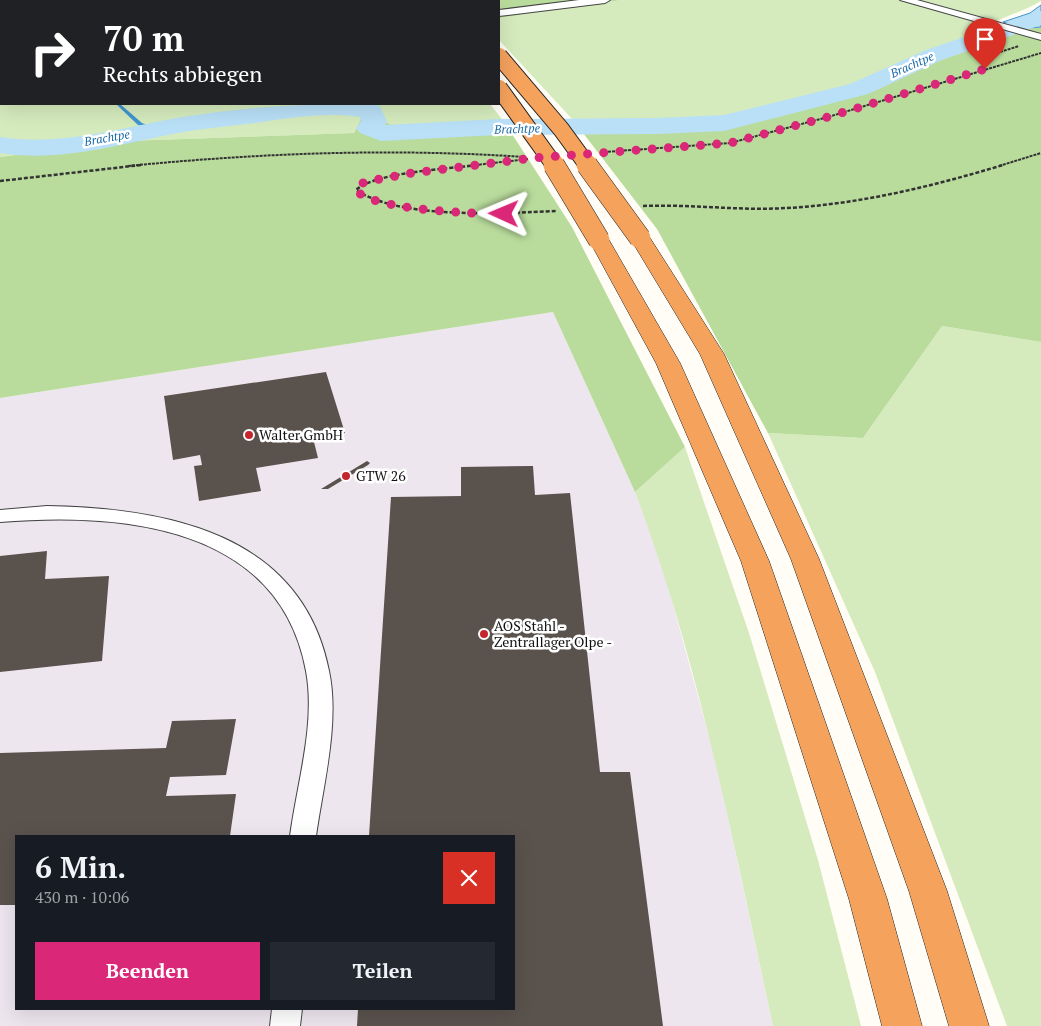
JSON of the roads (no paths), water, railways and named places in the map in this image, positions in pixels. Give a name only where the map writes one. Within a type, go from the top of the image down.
[{"type":"highway","points":[[500,57],[561,129],[640,238],[712,354],[804,559],[928,891],[969,1026]]},
{"type":"highway","points":[[500,89],[546,152],[599,240],[668,363],[755,562],[868,899],[902,1026]]},
{"type":"street","points":[[500,13],[605,0]]},
{"type":"street","points":[[905,0],[1036,36]]},
{"type":"street","points":[[0,516],[52,511],[87,512],[156,520],[214,540],[259,567],[275,582],[292,601],[307,630],[315,652],[319,672],[321,712],[303,835]]},
{"type":"street","points":[[285,1026],[287,1010]]},
{"type":"water","points":[[1041,5],[1041,27],[1029,28],[1003,22],[1030,13]]},
{"type":"waterway","name":"Brachtpe","points":[[0,145],[18,148],[57,147],[105,141],[184,124],[332,106],[371,111],[374,122],[369,128],[381,133],[498,127],[658,126],[724,123],[859,89],[934,55],[1021,26],[1041,17]]},
{"type":"waterway","points":[[119,105],[140,124],[158,130]]},
{"type":"place","name":"Walter GmbH","points":[[249,435]]},
{"type":"place","name":"GTW 26","points":[[346,476]]},
{"type":"place","name":"AOS Stahl - Zentrallager Olpe -","points":[[484,634]]}]
